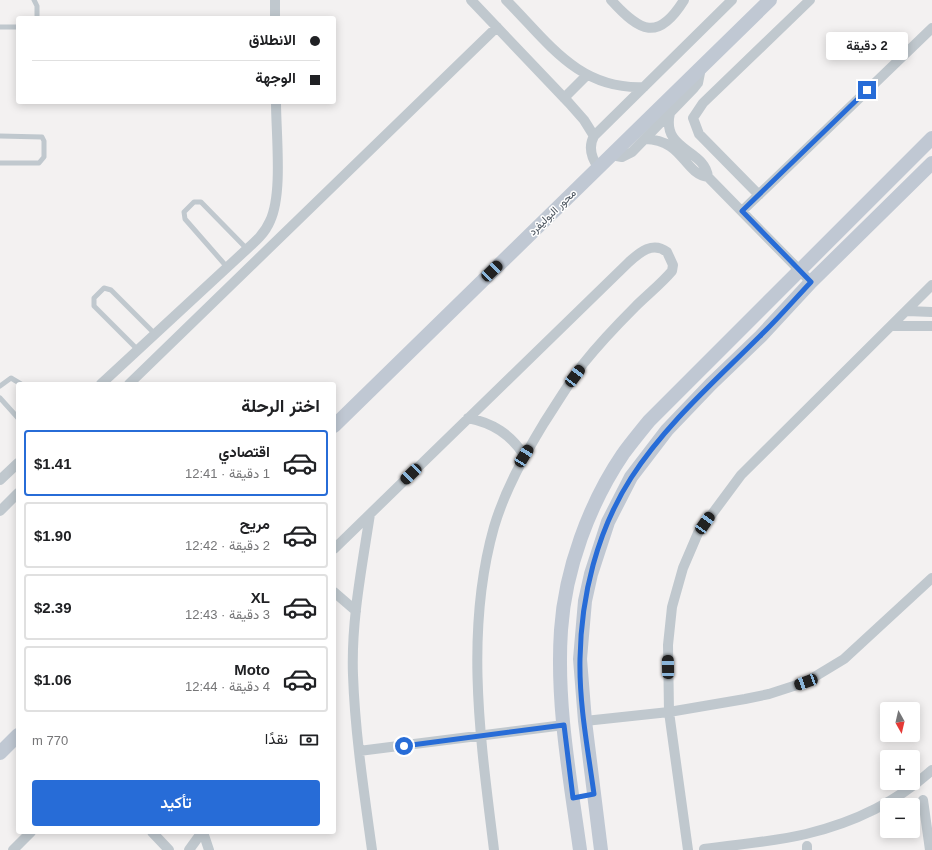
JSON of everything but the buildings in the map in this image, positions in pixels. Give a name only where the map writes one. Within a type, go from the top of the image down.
[{"type":"street","points":[[275,0],[275,16]]},
{"type":"street","points":[[471,0],[584,120],[594,136]]},
{"type":"street","points":[[506,0],[570,65],[586,76],[614,86],[644,87]]},
{"type":"street","points":[[611,0],[627,18],[641,26],[655,28],[664,25],[669,21],[684,0]]},
{"type":"street","points":[[598,167],[590,147],[590,143],[594,136],[732,0]]},
{"type":"street","name":"محور البوليفرد","points":[[336,424],[770,0]]},
{"type":"street","points":[[759,195],[699,134],[695,129],[693,118],[703,103],[810,0]]},
{"type":"street","points":[[131,382],[497,27]]},
{"type":"street","points":[[742,211],[932,28]]},
{"type":"street","points":[[611,155],[618,157],[626,156],[645,139],[694,88],[700,75],[701,67]]},
{"type":"street","points":[[564,98],[586,76]]},
{"type":"street","points":[[103,382],[228,268],[266,230],[275,207],[277,190],[276,104]]},
{"type":"street","points":[[670,113],[669,124],[672,136],[691,160],[696,173],[708,177],[811,282]]},
{"type":"street","points":[[580,850],[564,725],[560,657],[561,629],[565,597],[581,541],[603,488],[622,455],[649,421],[932,138]]},
{"type":"street","points":[[645,139],[661,140],[670,144],[691,160]]},
{"type":"street","points":[[601,850],[585,721],[580,659],[585,601],[599,547],[620,497],[632,477],[667,430],[811,282],[932,163]]},
{"type":"street","points":[[336,546],[638,253],[651,247],[664,249],[671,258],[672,271],[608,335],[566,387],[524,456],[508,490],[495,526],[483,576],[479,607],[477,653],[480,736],[494,850]]},
{"type":"street","points":[[688,850],[669,712],[668,645],[672,607],[683,568],[698,532],[741,475],[893,326],[932,285]]},
{"type":"street","points":[[908,311],[932,312]]},
{"type":"street","points":[[893,326],[932,326]]},
{"type":"street","points":[[468,418],[495,426],[512,439],[524,456]]},
{"type":"street","points":[[0,480],[16,465]]},
{"type":"street","points":[[0,511],[16,495]]},
{"type":"street","points":[[370,514],[356,611],[353,674],[359,751],[372,850]]},
{"type":"street","points":[[585,721],[669,712],[769,694],[806,682],[844,659],[932,578]]},
{"type":"street","points":[[336,594],[356,611]]},
{"type":"street","points":[[359,751],[564,725]]},
{"type":"street","points":[[0,753],[16,737]]},
{"type":"street","points":[[704,849],[805,834],[847,822],[881,806],[932,770]]},
{"type":"street","points":[[573,798],[594,794]]},
{"type":"street","points":[[923,800],[930,850]]},
{"type":"street","points":[[13,850],[29,834]]},
{"type":"street","points":[[154,834],[169,850]]},
{"type":"street","points":[[189,850],[201,834]]},
{"type":"street","points":[[204,834],[209,850]]},
{"type":"lane","points":[[34,0],[38,6],[38,16]]},
{"type":"lane","points":[[0,27],[16,27]]},
{"type":"lane","points":[[0,136],[42,137],[44,141],[44,157],[42,162],[39,163],[0,163]]},
{"type":"lane","points":[[228,268],[185,219],[184,212],[194,202],[201,202],[247,249]]},
{"type":"lane","points":[[138,351],[94,306],[94,298],[104,288],[111,290],[156,335]]},
{"type":"lane","points":[[0,386],[11,378],[18,382]]},
{"type":"lane","points":[[0,398],[16,416]]},
{"type":"route","points":[[404,746],[564,725],[573,798],[594,794],[580,673],[580,644],[585,601],[591,574],[608,522],[632,477],[667,430],[811,282],[742,211],[867,90]]}]
